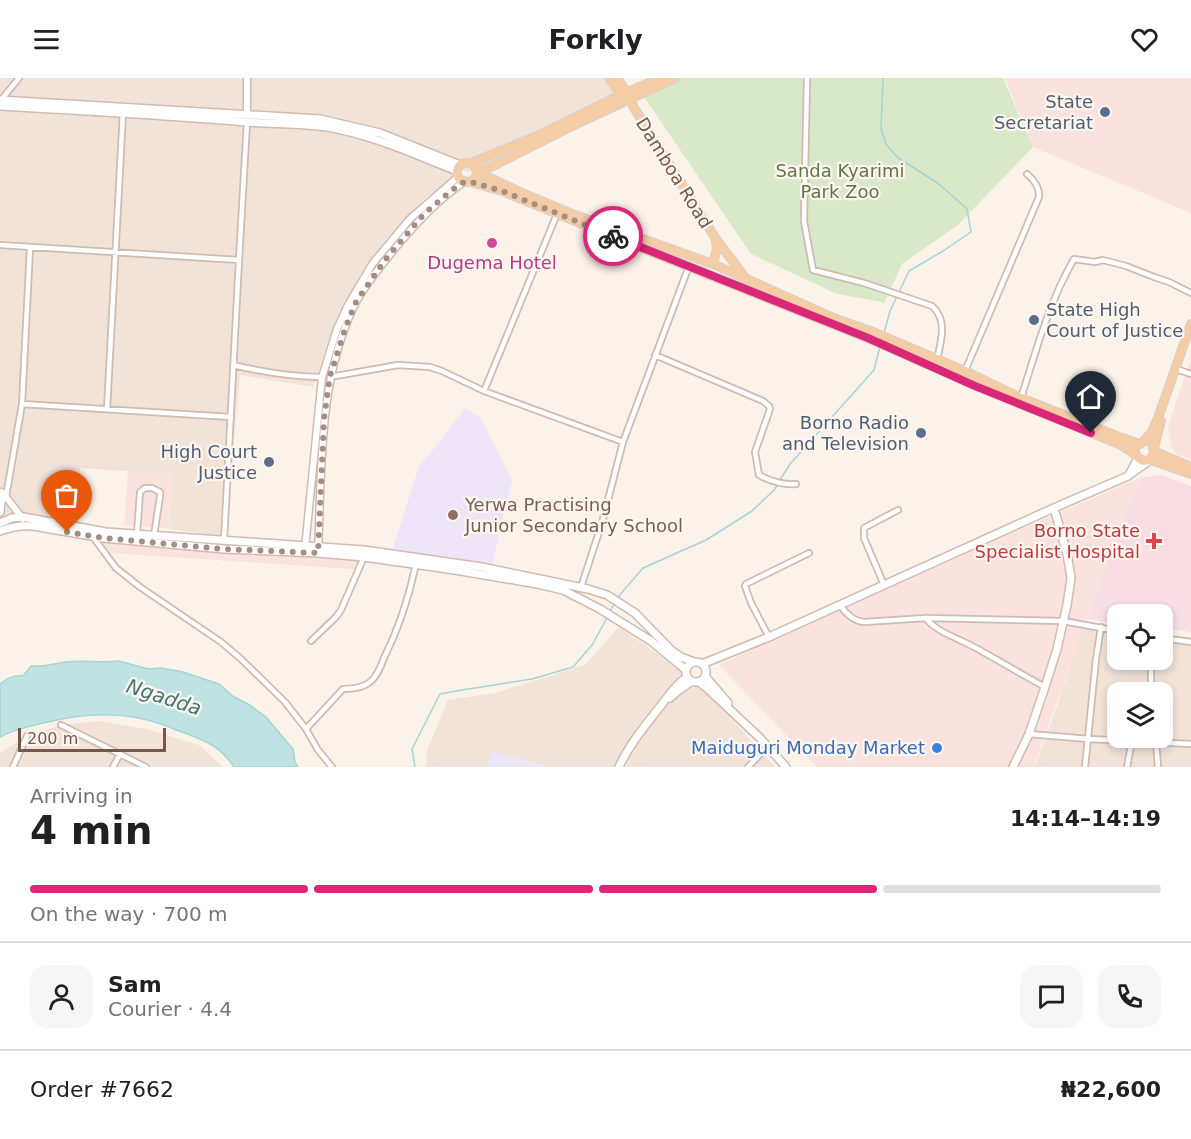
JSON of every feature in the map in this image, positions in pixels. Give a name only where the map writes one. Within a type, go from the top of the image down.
[{"type":"main road","name":"Damboa Road","points":[[609,78],[628,99]]},
{"type":"main road","name":"Damboa Road","points":[[617,78],[716,239],[746,278]]},
{"type":"main road","points":[[0,102],[123,113],[320,119],[380,133],[474,180],[477,173],[628,99],[662,78]]},
{"type":"main road","points":[[462,175],[464,163],[471,163],[536,137],[675,78]]},
{"type":"main road","points":[[0,102],[247,118]]},
{"type":"main road","points":[[471,163],[477,173],[520,192],[575,215],[746,278],[915,354],[975,386],[1112,441],[1143,462],[1150,460],[1191,474]]},
{"type":"main road","points":[[495,165],[492,170],[495,180]]},
{"type":"main road","points":[[462,175],[689,266],[869,334]]},
{"type":"main road","name":"Damboa Road","points":[[713,264],[717,248],[716,239]]},
{"type":"main road","points":[[1128,477],[1137,456],[1137,447],[1150,433],[1158,418],[1191,324]]},
{"type":"main road","points":[[691,677],[689,665],[702,668],[1054,508],[1128,477],[1150,460],[1191,336]]},
{"type":"main road","points":[[915,354],[965,371],[1021,398],[1119,437],[1149,444],[1154,450],[1191,467]]},
{"type":"main road","points":[[0,512],[2,497]]},
{"type":"main road","points":[[1013,767],[1029,734],[1057,649],[1071,578],[1054,508]]},
{"type":"main road","points":[[0,523],[12,518],[23,517],[106,532],[305,550]]},
{"type":"main road","points":[[0,531],[24,525],[93,537],[224,549],[364,550],[482,567],[581,587],[607,595],[635,613],[672,651],[702,668],[736,715]]},
{"type":"main road","points":[[318,550],[416,564],[563,590],[600,609],[651,641],[736,715],[786,767]]},
{"type":"main road","points":[[619,767],[639,731],[670,692],[680,682],[691,677],[703,680],[702,668]]},
{"type":"street","points":[[0,102],[19,78]]},
{"type":"street","points":[[224,541],[248,78]]},
{"type":"street","points":[[807,78],[804,221],[813,270],[864,283],[932,306],[938,312],[943,334],[937,360]]},
{"type":"street","points":[[107,409],[123,113]]},
{"type":"street","points":[[965,371],[1039,197],[1040,190],[1027,174]]},
{"type":"street","points":[[318,550],[324,419],[330,376],[356,302],[385,260],[424,214],[451,191],[462,175]]},
{"type":"street","points":[[305,550],[322,377],[337,329],[348,305],[374,263],[410,219],[462,175]]},
{"type":"street","points":[[484,390],[557,214]]},
{"type":"street","points":[[0,245],[238,260]]},
{"type":"street","points":[[24,525],[23,517],[2,497],[22,404],[30,248]]},
{"type":"street","points":[[1021,398],[1044,325],[1062,280],[1074,259],[1095,262],[1103,260],[1126,266],[1191,293]]},
{"type":"street","points":[[581,587],[602,523],[623,442],[689,266]]},
{"type":"street","points":[[655,355],[763,401],[769,406],[770,409],[755,452],[759,475],[789,485],[796,484]]},
{"type":"street","points":[[330,376],[408,364],[430,367],[484,390],[623,442]]},
{"type":"street","points":[[233,365],[294,377],[322,377]]},
{"type":"street","points":[[1179,370],[1191,374]]},
{"type":"street","points":[[22,404],[231,417]]},
{"type":"street","points":[[137,534],[140,492],[145,488],[160,492],[154,536]]},
{"type":"street","points":[[884,585],[864,538],[864,528],[898,510]]},
{"type":"street","points":[[93,537],[116,568],[240,658],[285,702],[332,767]]},
{"type":"street","points":[[769,637],[751,603],[746,584],[809,553]]},
{"type":"street","points":[[311,641],[341,610],[364,557]]},
{"type":"street","points":[[306,729],[342,689],[351,689],[370,683],[378,672],[402,617],[416,564]]},
{"type":"street","points":[[840,605],[857,622],[926,618],[1063,621],[1107,628]]},
{"type":"street","points":[[926,618],[930,624],[940,630],[1045,687]]},
{"type":"street","points":[[1085,767],[1101,627]]},
{"type":"street","points":[[1173,640],[1191,642]]},
{"type":"street","points":[[61,725],[146,767]]},
{"type":"street","points":[[1029,734],[1107,739]]},
{"type":"street","points":[[16,766],[27,736]]},
{"type":"street","points":[[1173,742],[1191,744]]},
{"type":"street","points":[[748,767],[768,746]]},
{"type":"street","points":[[1127,767],[1131,748]]},
{"type":"street","points":[[1155,748],[1158,767]]},
{"type":"street","points":[[114,767],[120,754]]},
{"type":"shaded area","points":[[0,78],[612,78],[627,97],[468,172],[463,170],[424,199],[377,252],[355,284],[332,334],[313,387],[240,375],[225,537],[170,529],[172,474],[80,468],[77,519],[23,520],[0,528]]},
{"type":"shaded area","name":"State Secretariat","points":[[1005,78],[1191,78],[1191,213],[1033,147]]},
{"type":"shaded area","points":[[1191,358],[1191,460],[1173,452],[1168,426]]},
{"type":"shaded area","name":"Yerwa Practising Junior Secondary School","points":[[465,408],[480,417],[512,479],[492,566],[392,551],[419,466]]},
{"type":"shaded area","points":[[128,471],[173,474],[170,529],[124,525]]},
{"type":"shaded area","name":"Borno State Specialist Hospital","points":[[1160,475],[1191,486],[1191,632],[1173,629],[1173,604],[1107,604],[1107,622],[1087,619],[1140,478]]},
{"type":"shaded area","points":[[1140,478],[1033,767],[817,767],[719,665],[835,609]]},
{"type":"shaded area","points":[[103,543],[359,560],[354,569],[109,553]]},
{"type":"shaded area","points":[[1084,626],[1107,629],[1107,670],[1173,670],[1173,635],[1191,637],[1191,767],[1034,767]]},
{"type":"shaded area","points":[[619,627],[702,685],[775,767],[426,767],[428,748],[448,700],[495,693],[585,665]]},
{"type":"shaded area","points":[[99,721],[146,729],[199,745],[223,767],[0,767],[0,753],[27,736],[61,725]]},
{"type":"shaded area","points":[[493,752],[509,755],[549,767],[485,767]]},
{"type":"green space","name":"Sanda Kyarimi Park Zoo","points":[[677,78],[1003,78],[1033,147],[958,225],[902,264],[884,304],[837,294],[751,254],[642,94]]},
{"type":"water","name":"Ngadda","points":[[71,661],[119,661],[148,669],[161,668],[183,672],[219,684],[234,697],[266,717],[293,749],[298,767],[234,767],[223,754],[205,741],[164,725],[117,715],[87,715],[58,720],[21,728],[0,737],[0,684],[6,680],[23,676],[31,666]]},
{"type":"waterway","points":[[883,78],[881,129],[886,144],[897,157],[939,184],[967,209],[971,232],[909,271],[890,311],[884,333]]},
{"type":"waterway","points":[[780,480],[790,464],[874,370],[880,346]]},
{"type":"waterway","points":[[618,597],[643,568],[706,540],[752,511],[778,484]]},
{"type":"waterway","points":[[609,613],[614,604]]},
{"type":"waterway","points":[[415,767],[412,749],[440,694],[532,679],[573,667],[592,645],[607,618]]},
{"type":"way so far","points":[[67,532],[103,538],[224,549],[318,553],[324,419],[330,376],[356,302],[385,260],[424,214],[464,182],[471,182],[502,191],[613,236]]},
{"type":"place","name":"State Secretariat","points":[[1105,112]]},
{"type":"place","name":"Dugema Hotel","points":[[492,243]]},
{"type":"place","name":"State High Court of Justice","points":[[1034,320]]},
{"type":"place","name":"Borno Radio and Television","points":[[921,433]]},
{"type":"place","name":"High Court Justice","points":[[269,462]]},
{"type":"place","name":"Yerwa Practising Junior Secondary School","points":[[453,515]]},
{"type":"place","name":"Borno State Specialist Hospital","points":[[1154,541]]},
{"type":"place","name":"Maiduguri Monday Market","points":[[937,748]]},
{"type":"route","points":[[613,236],[868,338],[975,386],[1091,433]]}]
